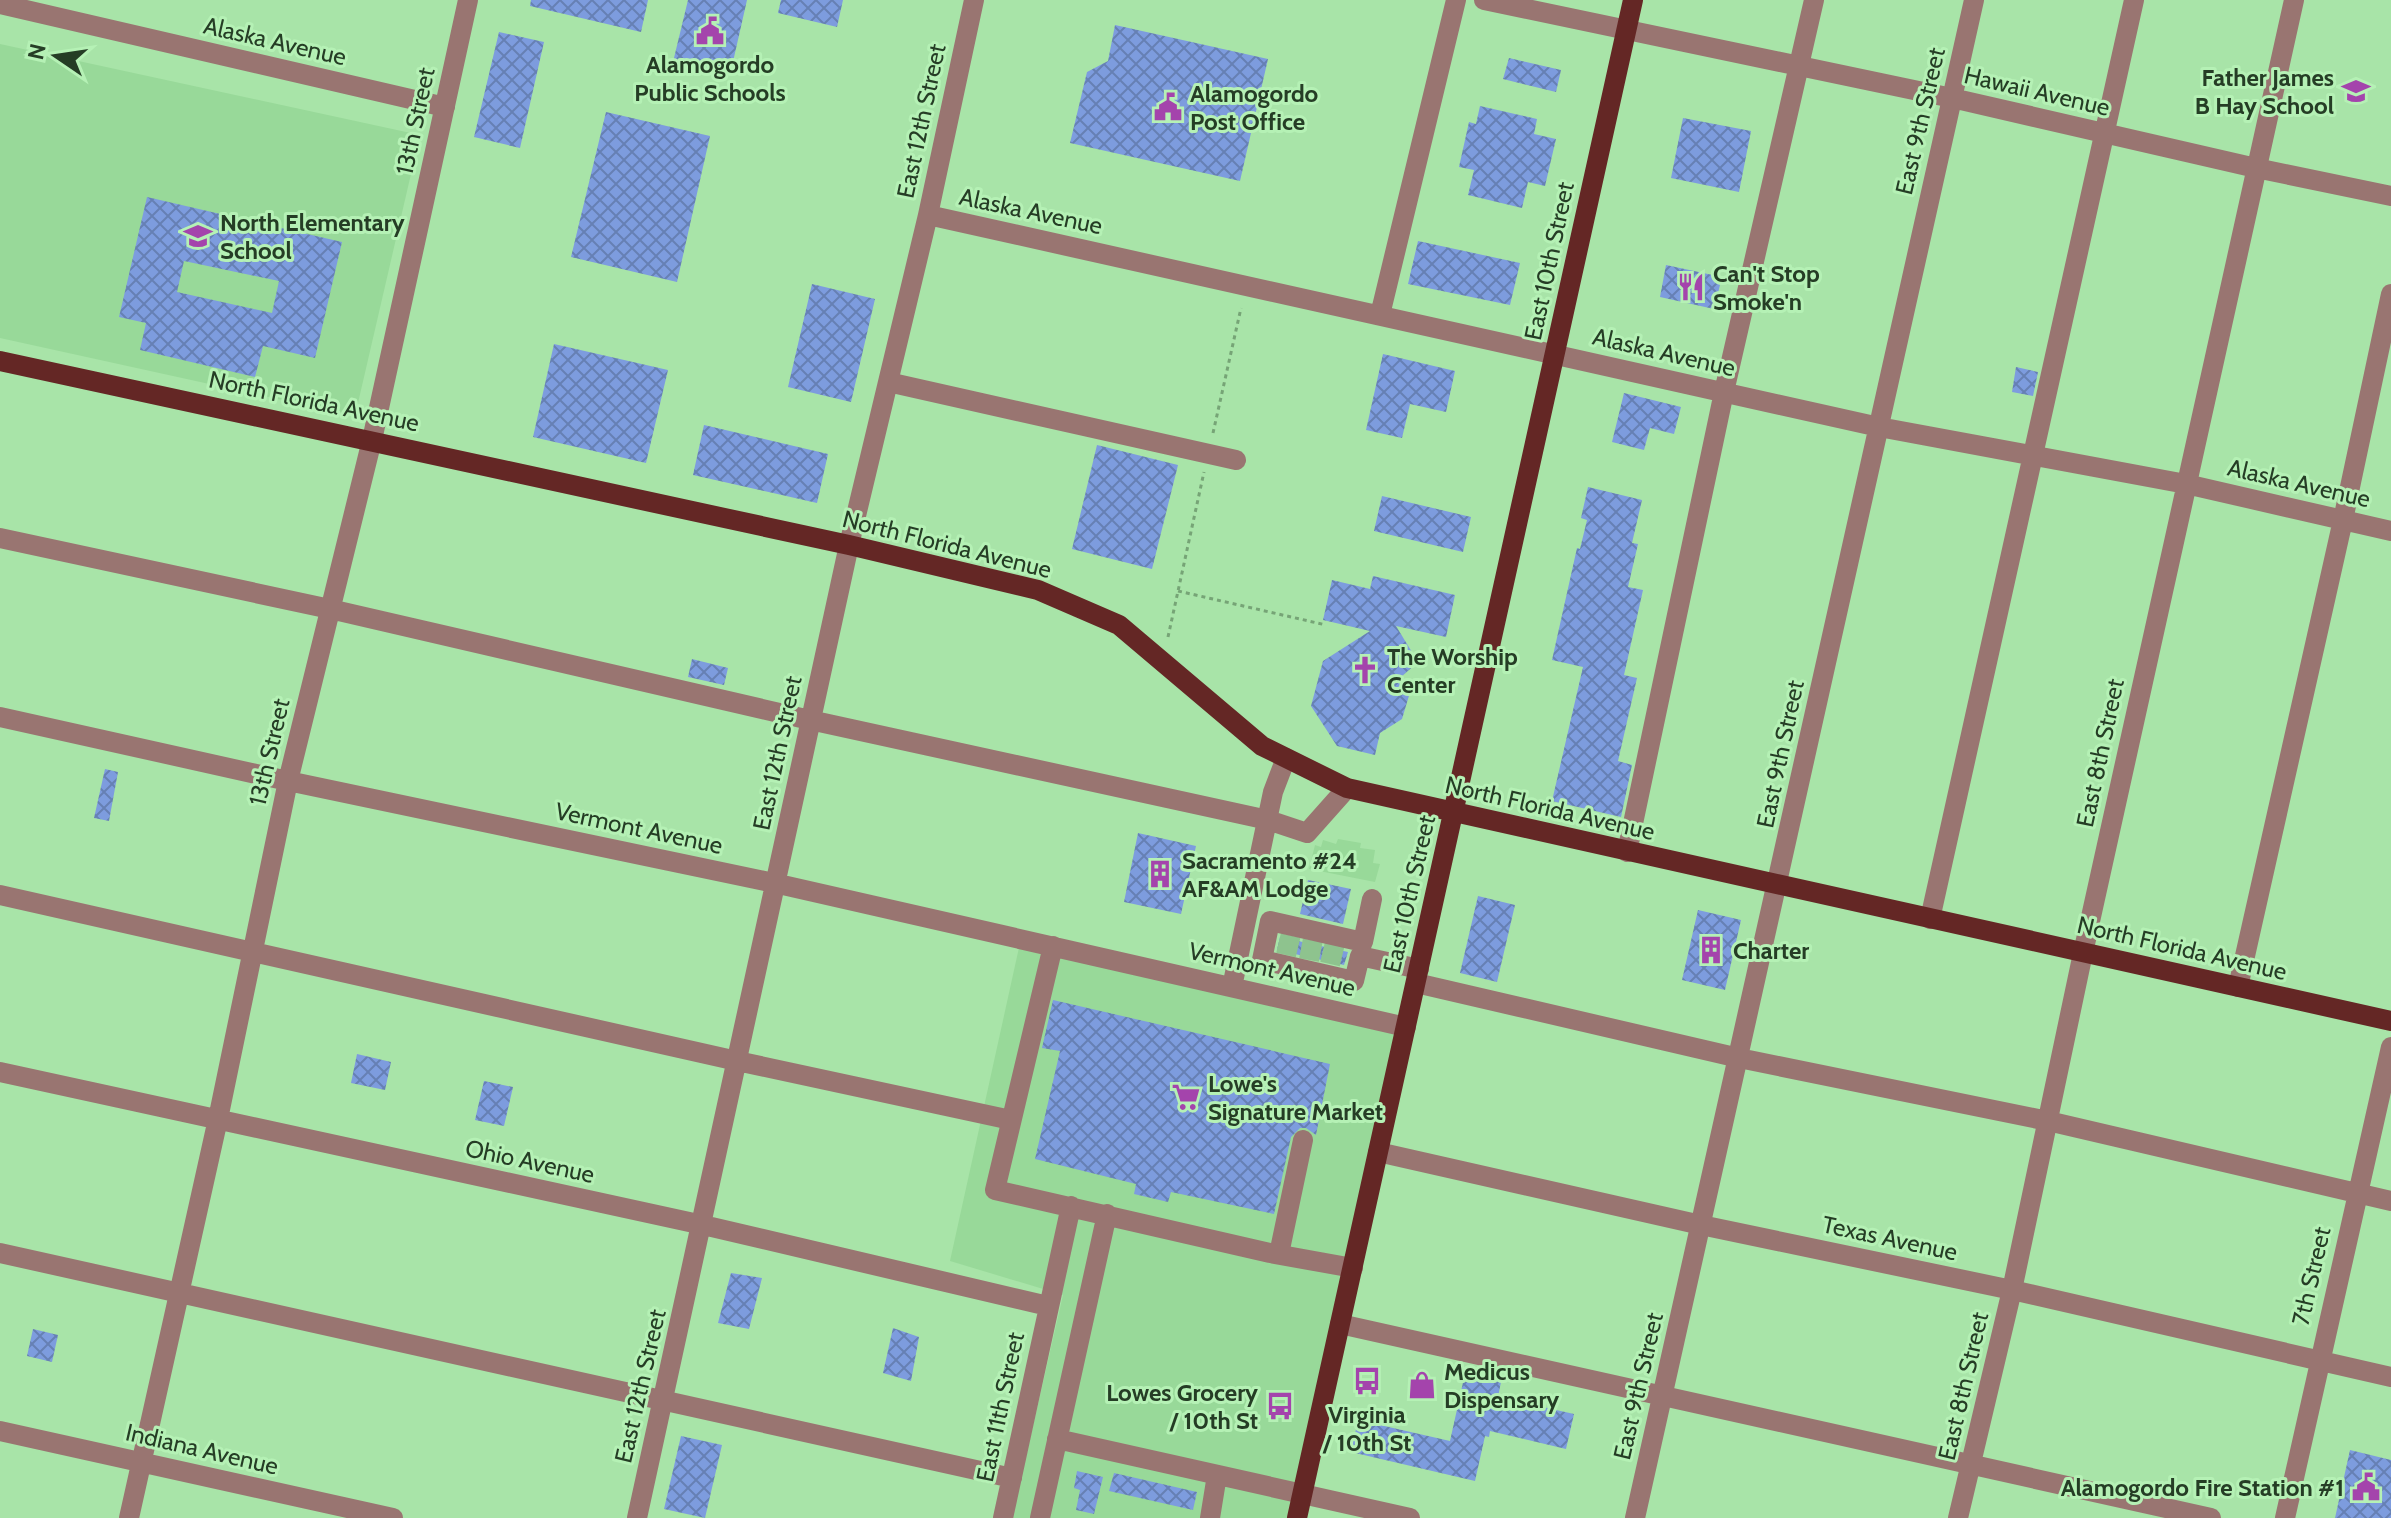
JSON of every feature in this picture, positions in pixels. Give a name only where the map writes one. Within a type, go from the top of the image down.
[{"type":"main road","name":"East 10th Street","points":[[1297,1518],[1633,0]]},
{"type":"main road","name":"North Florida Avenue","points":[[0,361],[849,545],[1038,590],[1119,625],[1262,746],[1347,788],[2391,1021]]},
{"type":"street","name":"13th Street","points":[[129,1518],[218,1119],[288,781],[372,440],[468,0]]},
{"type":"street","name":"East 12th Street","points":[[637,1518],[703,1225],[810,720],[928,215],[974,0]]},
{"type":"street","points":[[1380,315],[1456,0]]},
{"type":"street","name":"Hawaii Avenue","points":[[1484,0],[1952,98],[2391,196]]},
{"type":"street","points":[[1627,852],[1724,392],[1814,0]]},
{"type":"street","name":"East 9th Street","points":[[1635,1518],[1974,0]]},
{"type":"street","points":[[1930,919],[2134,0]]},
{"type":"street","name":"East 8th Street","points":[[1958,1518],[2012,1290],[2083,953],[2294,0]]},
{"type":"street","name":"Alaska Avenue","points":[[0,4],[445,107]]},
{"type":"street","name":"Alaska Avenue","points":[[928,215],[1879,427],[2186,484],[2391,531]]},
{"type":"street","points":[[2238,987],[2391,294]]},
{"type":"street","points":[[888,382],[1236,460]]},
{"type":"street","points":[[0,538],[1268,820],[1307,833],[1347,788]]},
{"type":"street","name":"Vermont Avenue","points":[[0,717],[774,883],[1406,1027]]},
{"type":"street","points":[[1232,987],[1273,792],[1286,758]]},
{"type":"street","points":[[0,895],[1011,1120]]},
{"type":"street","points":[[1239,955],[1308,965],[1354,981],[1372,899]]},
{"type":"street","points":[[1247,916],[1335,939],[1417,976],[1739,1058],[2048,1121],[2391,1201]]},
{"type":"street","points":[[1262,994],[1276,961],[1270,921]]},
{"type":"street","points":[[1053,946],[995,1190],[1353,1268]]},
{"type":"street","points":[[1333,972],[1333,1010]]},
{"type":"street","name":"7th Street","points":[[2285,1518],[2391,1047]]},
{"type":"street","name":"Ohio Avenue","points":[[0,1072],[703,1225],[1048,1306]]},
{"type":"street","points":[[1279,1254],[1303,1140]]},
{"type":"street","name":"Texas Avenue","points":[[1378,1152],[1701,1225],[2012,1290],[2391,1377]]},
{"type":"street","name":"East 11th Street","points":[[1003,1518],[1071,1206]]},
{"type":"street","points":[[1040,1518],[1107,1214]]},
{"type":"street","points":[[0,1253],[1012,1478]]},
{"type":"street","points":[[1340,1324],[2211,1518]]},
{"type":"street","name":"Indiana Avenue","points":[[0,1431],[393,1518]]},
{"type":"street","points":[[1057,1439],[1403,1517]]},
{"type":"street","points":[[1210,1518],[1217,1475]]},
{"type":"path","points":[[1178,591],[1326,625]]},
{"type":"shaded area","name":"North Elementary School","points":[[0,44],[420,135],[355,416],[0,338]]},
{"type":"shaded area","points":[[1338,839],[1361,843],[1360,848],[1375,850],[1373,863],[1380,864],[1375,882],[1309,869],[1315,845],[1321,847],[1323,840],[1336,844]]},
{"type":"shaded area","points":[[1020,943],[1399,1031],[1290,1518],[1012,1518],[1063,1295],[950,1261]]},
{"type":"building","name":"Alamogordo Public Schools","points":[[531,0],[648,0],[641,32],[530,6]]},
{"type":"building","name":"Alamogordo Public Schools","points":[[688,0],[747,0],[730,75],[673,62]]},
{"type":"building","name":"Alamogordo Public Schools","points":[[781,0],[843,0],[837,27],[778,13]]},
{"type":"building","name":"Alamogordo Post Office","points":[[1115,25],[1268,59],[1240,181],[1070,143],[1087,72],[1108,61]]},
{"type":"building","points":[[499,32],[544,42],[520,148],[474,137]]},
{"type":"building","points":[[1509,58],[1561,70],[1556,92],[1503,79]]},
{"type":"building","points":[[1480,106],[1537,119],[1534,134],[1556,139],[1545,186],[1528,182],[1522,208],[1468,195],[1474,170],[1459,167],[1469,122],[1476,124]]},
{"type":"building","points":[[606,112],[710,136],[677,282],[571,257]]},
{"type":"building","points":[[1683,118],[1751,131],[1739,192],[1671,178]]},
{"type":"building","points":[[147,197],[342,242],[315,358],[263,346],[255,377],[140,350],[146,323],[119,317]],"holes":[[[184,261],[279,281],[272,313],[177,292]]]},
{"type":"building","points":[[1418,241],[1520,263],[1510,305],[1408,284]]},
{"type":"building","name":"Can't Stop Smoke'n","points":[[1666,265],[1722,277],[1714,309],[1660,297]]},
{"type":"building","points":[[812,284],[875,299],[851,402],[788,387]]},
{"type":"building","points":[[554,344],[668,370],[646,463],[533,437]]},
{"type":"building","points":[[1383,354],[1455,371],[1446,412],[1410,404],[1402,438],[1366,430]]},
{"type":"building","points":[[2016,367],[2038,372],[2033,396],[2012,392]]},
{"type":"building","points":[[1624,393],[1681,407],[1674,434],[1650,428],[1644,450],[1612,442]]},
{"type":"building","points":[[704,425],[828,454],[817,503],[693,475]]},
{"type":"building","points":[[1097,445],[1178,465],[1152,569],[1072,549]]},
{"type":"building","points":[[1588,487],[1642,500],[1632,543],[1638,544],[1628,587],[1643,590],[1624,675],[1637,678],[1618,761],[1632,765],[1621,817],[1552,801],[1583,667],[1552,660],[1577,548],[1580,549],[1587,520],[1581,518]]},
{"type":"building","points":[[1382,496],[1471,517],[1463,552],[1374,531]]},
{"type":"building","name":"The Worship Center","points":[[1373,576],[1455,595],[1446,637],[1396,626],[1418,662],[1401,677],[1411,689],[1402,719],[1380,733],[1375,755],[1337,746],[1311,706],[1323,661],[1370,631],[1323,620],[1332,580],[1370,589]]},
{"type":"building","points":[[692,659],[728,668],[724,685],[688,677]]},
{"type":"building","points":[[105,769],[118,772],[109,821],[94,818]]},
{"type":"building","name":"Sacramento #24 AF&AM Lodge","points":[[1138,833],[1196,846],[1181,914],[1124,902]]},
{"type":"building","points":[[1308,880],[1351,889],[1343,924],[1300,914]]},
{"type":"building","points":[[1478,896],[1515,905],[1497,982],[1460,973]]},
{"type":"building","name":"Charter","points":[[1698,910],[1741,920],[1725,990],[1682,980]]},
{"type":"building","points":[[1280,937],[1348,952],[1344,965],[1277,950]]},
{"type":"building","name":"Lowe's Signature Market","points":[[1053,1000],[1330,1064],[1316,1135],[1306,1128],[1300,1128],[1291,1137],[1274,1214],[1171,1192],[1168,1202],[1134,1194],[1136,1184],[1035,1159],[1060,1051],[1042,1048]]},
{"type":"building","points":[[357,1054],[391,1062],[385,1090],[351,1083]]},
{"type":"building","points":[[484,1081],[513,1087],[504,1126],[475,1120]]},
{"type":"building","points":[[731,1273],[762,1278],[749,1329],[718,1323]]},
{"type":"building","points":[[893,1328],[919,1337],[911,1381],[883,1373]]},
{"type":"building","points":[[33,1329],[58,1335],[52,1362],[27,1356]]},
{"type":"building","points":[[1466,1369],[1502,1377],[1498,1397],[1574,1414],[1566,1449],[1490,1431],[1489,1437],[1485,1436],[1475,1481],[1351,1452],[1358,1420],[1450,1441]]},
{"type":"building","points":[[681,1436],[722,1445],[705,1518],[664,1509]]},
{"type":"building","name":"Alamogordo Fire Station #1","points":[[2350,1450],[2391,1460],[2391,1518],[2335,1518]]},
{"type":"building","points":[[1077,1471],[1103,1477],[1094,1514],[1076,1510],[1080,1490],[1074,1488]]},
{"type":"building","points":[[1114,1473],[1197,1492],[1193,1510],[1109,1491]]},
{"type":"tunnel","points":[[1286,955],[1291,934]]},
{"type":"tunnel","points":[[1309,960],[1313,939]]},
{"type":"tunnel","points":[[1330,964],[1335,943]]},
{"type":"place","name":"Alamogordo Public Schools","points":[[710,31]]},
{"type":"place","name":"Father James B Hay School","points":[[2356,91]]},
{"type":"place","name":"Alamogordo Post Office","points":[[1168,107]]},
{"type":"place","name":"North Elementary School","points":[[198,236]]},
{"type":"place","name":"Can't Stop Smoke'n","points":[[1691,287]]},
{"type":"place","name":"The Worship Center","points":[[1365,670]]},
{"type":"place","name":"Sacramento #24 AF&AM Lodge","points":[[1160,874]]},
{"type":"place","name":"Charter","points":[[1711,950]]},
{"type":"place","name":"Lowe's Signature Market","points":[[1186,1097]]},
{"type":"place","name":"Virginia / 10th St","points":[[1367,1381]]},
{"type":"place","name":"Medicus Dispensary","points":[[1422,1385]]},
{"type":"place","name":"Lowes Grocery / 10th St","points":[[1280,1406]]},
{"type":"place","name":"Alamogordo Fire Station #1","points":[[2366,1487]]}]
